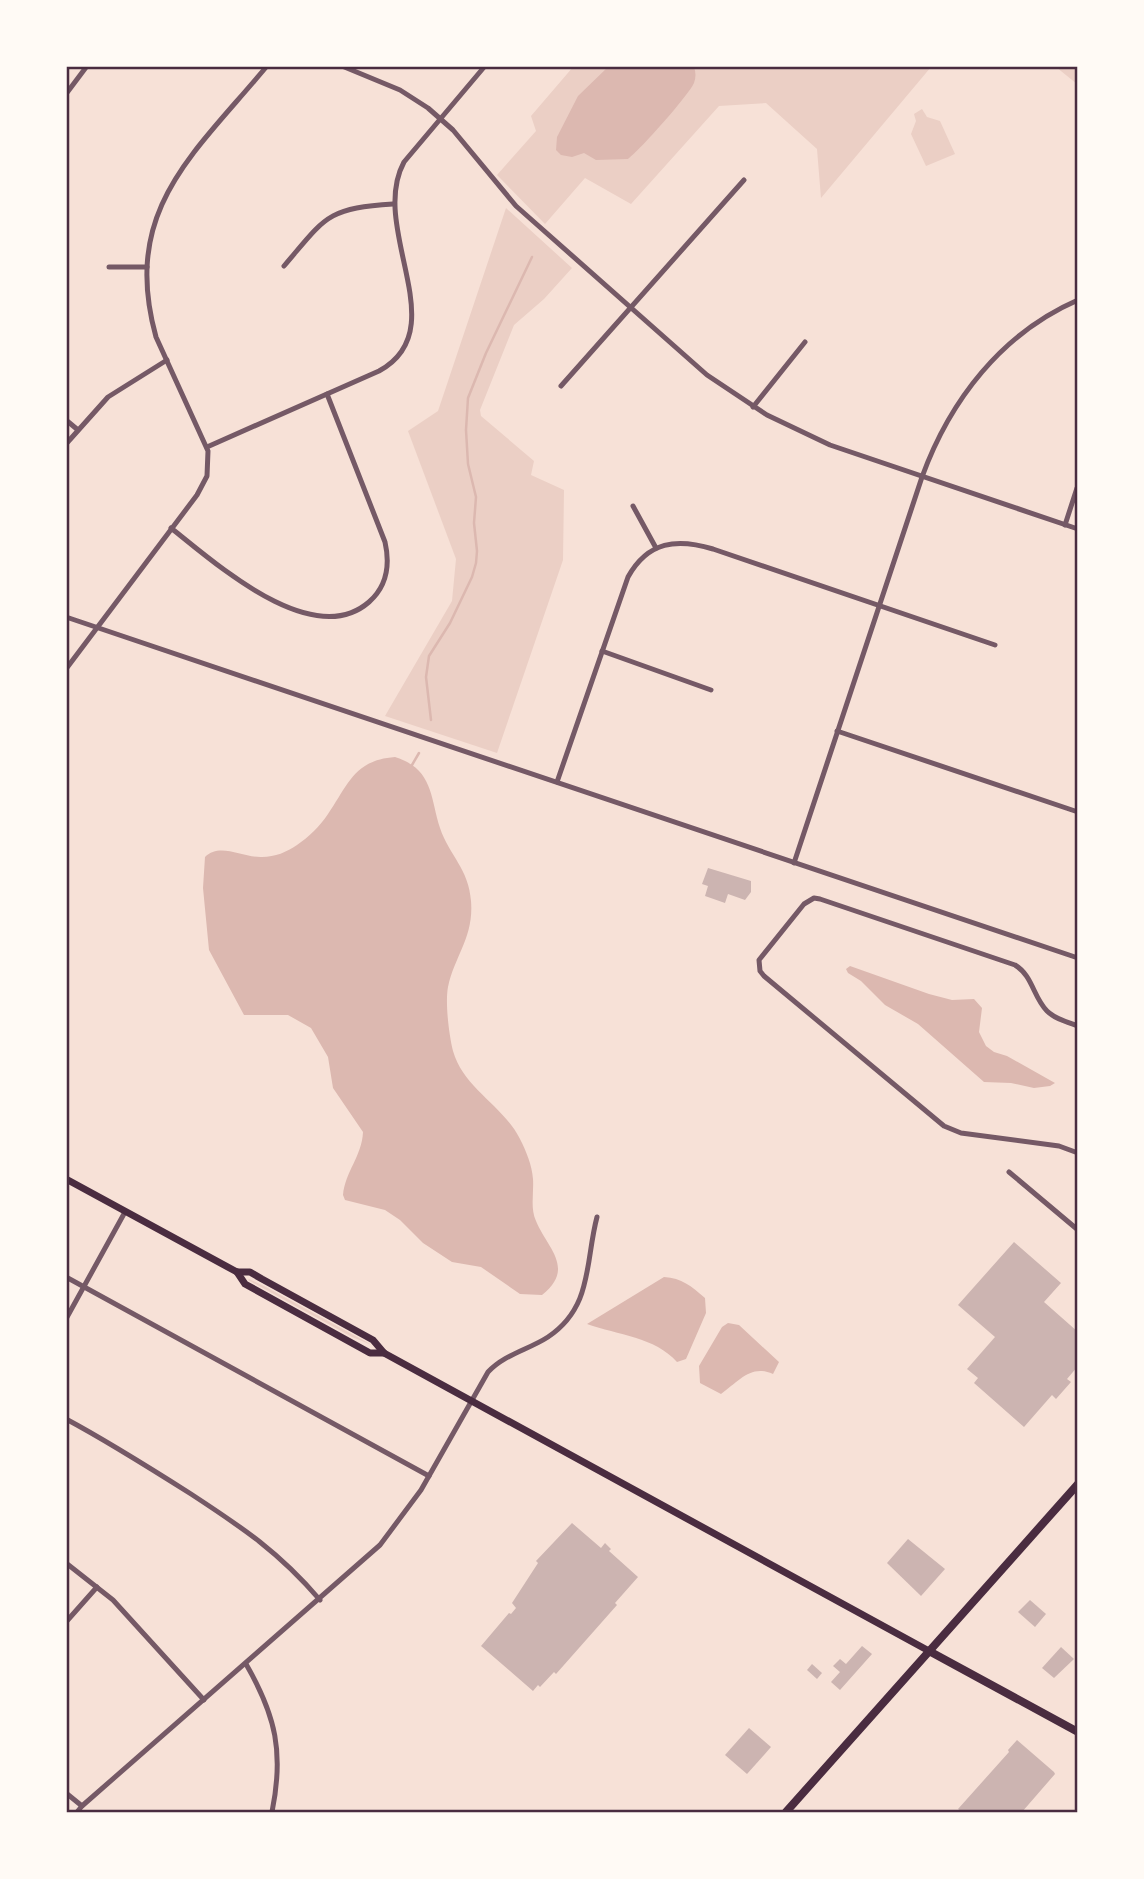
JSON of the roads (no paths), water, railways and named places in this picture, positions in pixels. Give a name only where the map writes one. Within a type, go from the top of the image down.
[{"type":"main road","points":[[66,1179],[237,1272],[245,1284],[370,1353],[384,1353]]},
{"type":"main road","points":[[237,1272],[250,1272],[373,1340],[384,1353],[470,1401],[1077,1732]]},
{"type":"main road","points":[[786,1812],[1077,1484]]},
{"type":"street","points":[[66,94],[87,66]]},
{"type":"street","points":[[66,669],[204,482],[209,458],[207,447],[156,337],[149,309],[147,267],[151,231],[171,184],[267,66]]},
{"type":"street","points":[[342,66],[400,90],[429,108],[453,130],[516,206],[707,376],[753,407],[830,445],[1077,529]]},
{"type":"street","points":[[207,447],[388,367],[403,352],[409,340],[413,313],[393,204],[396,180],[404,162],[485,66]]},
{"type":"street","points":[[561,386],[744,180]]},
{"type":"street","points":[[284,266],[320,224],[335,213],[355,207],[393,204]]},
{"type":"street","points":[[109,267],[147,267]]},
{"type":"street","points":[[794,863],[922,477],[950,416],[1001,351],[1033,323],[1077,300]]},
{"type":"street","points":[[753,407],[805,342]]},
{"type":"street","points":[[66,444],[108,397],[167,360]]},
{"type":"street","points":[[171,528],[240,581],[273,600],[308,613],[334,618],[347,615],[367,604],[382,584],[387,570],[388,554],[327,394]]},
{"type":"street","points":[[66,420],[78,430]]},
{"type":"street","points":[[1065,525],[1077,488]]},
{"type":"street","points":[[633,506],[656,548]]},
{"type":"street","points":[[557,782],[628,577],[640,560],[656,548],[694,543],[995,645]]},
{"type":"street","points":[[66,617],[1077,958]]},
{"type":"street","points":[[602,651],[711,690]]},
{"type":"street","points":[[836,731],[1077,812]]},
{"type":"street","points":[[1077,1026],[1045,1010],[1028,976],[1015,965],[820,899],[814,898],[804,904],[759,960],[760,971],[764,976],[944,1126],[961,1133],[1059,1146],[1077,1153]]},
{"type":"street","points":[[1009,1172],[1077,1230]]},
{"type":"street","points":[[66,1318],[125,1212]]},
{"type":"street","points":[[78,1812],[380,1545],[412,1504],[470,1401],[495,1365],[550,1336],[572,1313],[585,1286],[597,1217]]},
{"type":"street","points":[[66,1277],[429,1476]]},
{"type":"street","points":[[66,1419],[143,1463],[252,1534],[288,1563],[320,1600]]},
{"type":"street","points":[[66,1563],[113,1600],[204,1700]]},
{"type":"street","points":[[66,1622],[97,1587]]},
{"type":"street","points":[[246,1664],[265,1699],[275,1732],[278,1774],[272,1812]]},
{"type":"street","points":[[66,1793],[82,1806]]},
{"type":"waterway","points":[[431,720],[426,677],[429,656],[450,623],[476,563],[476,497],[468,464],[466,430],[468,398],[486,353],[532,257]]},
{"type":"waterway","points":[[412,765],[419,753]]}]
